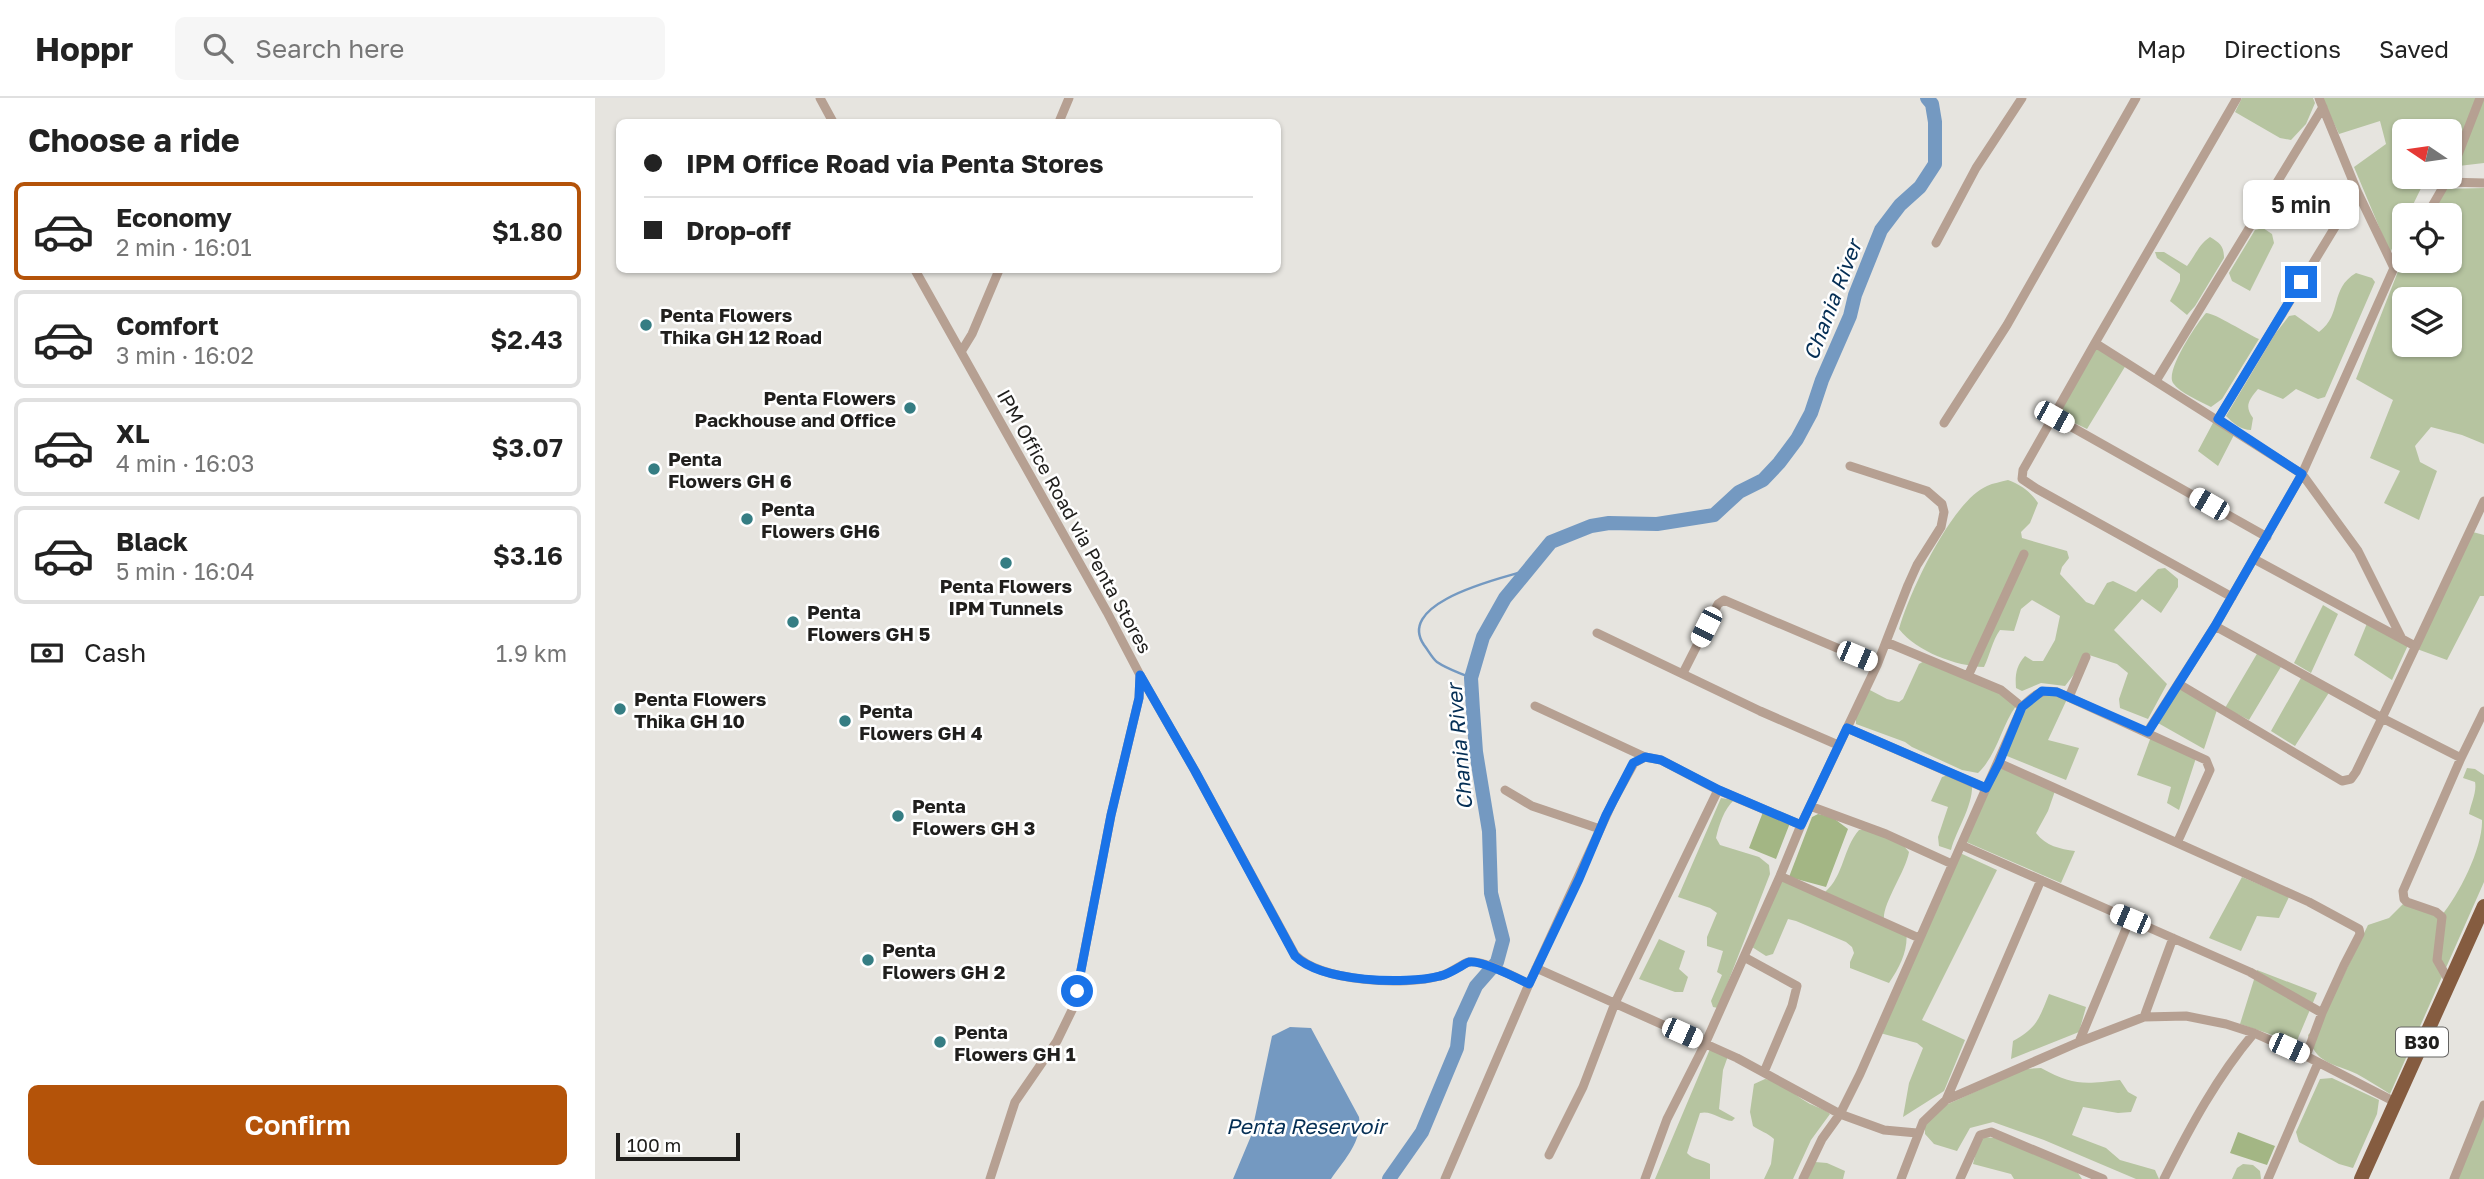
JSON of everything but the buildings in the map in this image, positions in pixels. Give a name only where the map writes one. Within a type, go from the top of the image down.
[{"type":"highway","name":"B30","points":[[2361,1179],[2484,906]]},
{"type":"street","points":[[820,98],[831,119]]},
{"type":"street","points":[[1060,119],[1069,98]]},
{"type":"street","points":[[1936,243],[1976,168],[2022,98]]},
{"type":"street","points":[[1944,423],[2007,325],[2136,98]]},
{"type":"street","points":[[2232,597],[2025,482],[2021,474],[2237,98]]},
{"type":"street","points":[[2462,144],[2480,98]]},
{"type":"street","points":[[2156,381],[2321,102]]},
{"type":"street","points":[[2321,102],[2357,191],[2392,264]]},
{"type":"street","points":[[2462,180],[2484,183]]},
{"type":"street","points":[[2218,419],[2357,191]]},
{"type":"street","points":[[2148,732],[2215,626],[2302,474],[2392,272]]},
{"type":"street","name":"IPM Office Road via Penta Stores","points":[[917,273],[1140,675],[1139,698],[1111,815],[1074,1006],[1057,1041],[1015,1102],[990,1179]]},
{"type":"street","points":[[963,356],[998,273]]},
{"type":"street","points":[[2095,343],[2302,474],[2353,544],[2402,639]]},
{"type":"street","points":[[2054,417],[2267,537]]},
{"type":"street","points":[[1645,1179],[1667,1119],[1705,1044],[1801,825],[1887,642],[1917,565],[1941,527],[1944,512],[1938,499],[1927,491],[1850,466]]},
{"type":"street","points":[[2179,684],[2342,781],[2351,779],[2484,501]]},
{"type":"street","points":[[1968,676],[2024,554]]},
{"type":"street","points":[[2254,559],[2416,646]]},
{"type":"street","points":[[1683,673],[1718,604],[1724,600],[1877,664]]},
{"type":"street","points":[[2215,626],[2382,718],[2461,758]]},
{"type":"street","points":[[1597,633],[1838,746]]},
{"type":"street","points":[[1887,642],[2001,690],[2022,707]]},
{"type":"street","points":[[2069,697],[2086,657]]},
{"type":"street","points":[[1140,675],[1300,961],[1321,970],[1347,976],[1392,982],[1440,976],[1471,962],[1496,968],[1529,984]]},
{"type":"street","points":[[1803,1179],[1822,1139],[1840,1114],[1860,1074],[2022,707],[2042,691],[2057,692],[2201,755],[2208,763],[2210,771],[2177,843]]},
{"type":"street","points":[[1535,705],[1645,757],[1661,760],[1719,790],[1801,825]]},
{"type":"street","points":[[2449,981],[2437,960],[2442,916],[2407,902],[2403,891],[2484,711]]},
{"type":"street","points":[[1847,728],[1986,788]]},
{"type":"street","points":[[1444,1179],[1600,829],[1633,763],[1645,757]]},
{"type":"street","points":[[1999,763],[2309,902],[2360,930],[2322,1013],[2307,1056]]},
{"type":"street","points":[[1505,790],[1532,806],[1600,829]]},
{"type":"street","points":[[1549,1155],[1583,1087],[1615,1003],[1719,790]]},
{"type":"street","points":[[1810,806],[1886,834],[1952,864]]},
{"type":"street","points":[[1961,845],[2250,972],[2322,1013]]},
{"type":"street","points":[[1780,876],[1919,938]]},
{"type":"street","points":[[1946,1100],[2041,880]]},
{"type":"street","points":[[2079,1042],[2130,919]]},
{"type":"street","points":[[2144,1017],[2173,938]]},
{"type":"street","points":[[1744,957],[1797,986],[1792,1006],[1764,1072]]},
{"type":"street","points":[[1536,968],[1764,1072],[1840,1114],[1884,1130],[1917,1133]]},
{"type":"street","points":[[1901,1179],[1917,1133],[1927,1116],[1946,1100],[2144,1017],[2186,1016],[2254,1033],[2307,1056],[2395,1102]]},
{"type":"street","points":[[2164,1179],[2214,1085],[2254,1033]]},
{"type":"street","points":[[2268,1179],[2318,1063]]},
{"type":"street","points":[[2454,1179],[2484,1105]]},
{"type":"street","points":[[1960,1179],[1980,1135],[1991,1132],[2103,1179]]},
{"type":"green space","points":[[2242,98],[2313,98],[2315,103],[2306,124],[2291,140],[2280,138],[2235,112]]},
{"type":"green space","points":[[2322,98],[2484,98],[2484,163],[2462,166],[2462,119],[2392,119],[2392,189],[2421,189],[2414,203],[2392,203],[2390,253],[2354,167],[2386,144],[2380,121],[2339,134]]},
{"type":"green space","points":[[2484,188],[2484,444],[2431,427],[2415,446],[2420,462],[2437,471],[2419,520],[2384,503],[2400,471],[2370,458],[2393,400],[2356,379],[2397,273],[2462,273],[2462,203],[2436,203],[2444,189]]},
{"type":"green space","points":[[2263,228],[2272,234],[2274,243],[2250,291],[2232,281],[2229,273],[2255,230]]},
{"type":"green space","points":[[2210,237],[2221,245],[2224,258],[2187,315],[2170,301],[2180,281],[2180,274],[2157,258],[2155,252],[2164,252],[2187,266]]},
{"type":"green space","points":[[2356,273],[2372,278],[2375,282],[2325,397],[2318,399],[2296,389],[2283,399],[2258,389],[2249,403],[2253,418],[2251,430],[2231,421],[2226,416],[2275,334],[2289,316],[2295,315],[2319,332],[2331,317],[2342,286]]},
{"type":"green space","points":[[2206,313],[2259,339],[2222,399],[2211,407],[2180,390],[2173,383],[2172,377],[2183,347]]},
{"type":"green space","points":[[2096,347],[2126,365],[2087,429],[2058,415]]},
{"type":"green space","points":[[2214,421],[2235,433],[2218,466],[2198,451]]},
{"type":"green space","points":[[2008,480],[2025,489],[2038,503],[2030,523],[2021,532],[2022,538],[2067,551],[2069,558],[2060,574],[2086,602],[2094,605],[2107,583],[2113,581],[2136,592],[2158,569],[2165,568],[2178,579],[2178,587],[2161,613],[2142,599],[2114,630],[2167,684],[2148,719],[2120,708],[2119,699],[2128,673],[2117,664],[2089,655],[2065,686],[2041,683],[2022,691],[2016,688],[2020,663],[2025,656],[2033,661],[2043,661],[2055,640],[2060,616],[2032,600],[2021,609],[2014,631],[2000,630],[1984,667],[1950,661],[1926,651],[1899,629],[1922,572],[1946,528],[1974,495],[1987,486]]},
{"type":"green space","points":[[2469,531],[2484,535],[2484,596],[2480,596],[2447,660],[2417,649]]},
{"type":"green space","points":[[2323,605],[2338,614],[2311,673],[2294,663]]},
{"type":"green space","points":[[2368,621],[2409,643],[2392,680],[2354,655]]},
{"type":"green space","points":[[2258,652],[2282,665],[2249,720],[2225,708]]},
{"type":"green space","points":[[1926,660],[1986,684],[2016,706],[1990,758],[1978,773],[1962,770],[1905,742],[1856,724],[1856,715],[1868,689],[1899,702],[1903,699],[1919,664]]},
{"type":"green space","points":[[2302,676],[2330,691],[2295,746],[2271,731]]},
{"type":"green space","points":[[2176,686],[2217,710],[2204,749],[2158,723]]},
{"type":"green space","points":[[2037,695],[2068,697],[2048,740],[2079,748],[2066,780],[2002,754],[2016,723]]},
{"type":"green space","points":[[2152,734],[2197,755],[2179,810],[2167,803],[2171,787],[2137,775]]},
{"type":"green space","points":[[1998,767],[2055,791],[2036,833],[2054,846],[2075,851],[2061,883],[1964,841]]},
{"type":"green space","points":[[2467,768],[2475,769],[2484,775],[2484,882],[2390,1094],[2357,1074],[2320,1057],[2311,1045],[2308,1035],[2321,1022],[2368,925],[2389,918],[2407,900],[2441,916],[2455,896],[2469,870],[2481,831],[2482,820],[2469,814],[2475,794],[2475,782],[2463,778]]},
{"type":"green space","points":[[1948,775],[1972,782],[1968,808],[1951,850],[1939,846],[1938,837],[1948,807],[1931,801],[1942,777]]},
{"type":"green space","points":[[1721,798],[1734,800],[1719,828],[1716,838],[1720,845],[1759,857],[1769,865],[1770,874],[1718,1008],[1713,1007],[1711,1001],[1722,975],[1717,972],[1723,951],[1707,946],[1707,937],[1717,913],[1678,897]]},
{"type":"green space","points":[[1763,812],[1790,823],[1776,859],[1749,848]]},
{"type":"green space","points":[[1818,814],[1832,817],[1848,829],[1826,887],[1789,877],[1812,817]]},
{"type":"green space","points":[[1867,829],[1903,845],[1909,852],[1884,913],[1884,920],[1906,928],[1907,936],[1903,957],[1889,983],[1850,968],[1854,953],[1846,942],[1796,921],[1788,919],[1773,954],[1766,956],[1752,947],[1779,882],[1788,880],[1825,892],[1836,878],[1854,837],[1859,830]]},
{"type":"green space","points":[[1960,853],[1997,870],[1922,1020],[1965,1040],[1944,1091],[1903,1117],[1909,1083],[1923,1048],[1917,1043],[1880,1033]]},
{"type":"green space","points":[[2242,877],[2289,897],[2279,918],[2257,916],[2241,951],[2209,938]]},
{"type":"green space","points":[[1659,939],[1685,951],[1679,969],[1688,977],[1683,992],[1675,992],[1639,979]]},
{"type":"green space","points":[[2257,970],[2317,993],[2296,1043],[2240,1024]]},
{"type":"green space","points":[[2049,994],[2086,1007],[2079,1032],[2011,1059],[2013,1041],[2036,1022]]},
{"type":"green space","points":[[1710,1049],[1728,1056],[1723,1070],[1719,1109],[1735,1118],[1732,1121],[1700,1113],[1687,1153],[1710,1164],[1710,1179],[1655,1179]]},
{"type":"green space","points":[[2041,1068],[2071,1081],[2120,1080],[2128,1092],[2137,1097],[2131,1112],[2118,1113],[2083,1107],[2072,1135],[2106,1148],[2120,1160],[2155,1170],[2159,1179],[2136,1179],[2044,1140],[1993,1122],[1970,1128],[1957,1151],[1934,1144],[1925,1134],[1925,1121],[1935,1110],[2025,1069]]},
{"type":"green space","points":[[2332,1078],[2379,1100],[2377,1114],[2353,1168],[2339,1164],[2299,1142],[2296,1132],[2320,1079]]},
{"type":"green space","points":[[1765,1079],[1778,1083],[1830,1114],[1811,1140],[1793,1179],[1764,1179],[1771,1164],[1774,1139],[1753,1126],[1750,1112],[1754,1084]]},
{"type":"green space","points":[[2484,1116],[2484,1179],[2455,1179]]},
{"type":"green space","points":[[2238,1132],[2275,1146],[2267,1165],[2230,1153]]},
{"type":"green space","points":[[1985,1137],[2004,1139],[2078,1173],[2082,1179],[2014,1179],[2011,1174],[1973,1164],[1979,1140]]},
{"type":"green space","points":[[1815,1162],[1827,1163],[1845,1171],[1843,1179],[1803,1179]]},
{"type":"green space","points":[[2243,1164],[2253,1165],[2260,1171],[2261,1179],[2232,1179],[2237,1168]]},
{"type":"water","name":"Penta Reservoir","points":[[1290,1027],[1311,1028],[1359,1117],[1355,1142],[1331,1179],[1233,1179],[1251,1136],[1272,1036]]},
{"type":"waterway","name":"Chania River","points":[[1389,1179],[1422,1132],[1457,1048],[1460,1021],[1476,986],[1497,962],[1503,940],[1491,893],[1489,831],[1476,752],[1473,710],[1471,678],[1483,637],[1505,598],[1551,542],[1591,526],[1609,523],[1657,524],[1714,515],[1739,492],[1763,480],[1779,463],[1797,439],[1811,413],[1881,230],[1900,205],[1920,187],[1935,164],[1935,122],[1932,104],[1927,98]]},
{"type":"waterway","points":[[1471,678],[1445,667],[1433,658],[1424,645],[1419,630],[1423,617],[1451,596],[1518,573]]},
{"type":"place","name":"Penta Flowers Thika GH 12 Road","points":[[646,325]]},
{"type":"place","name":"Penta Flowers Packhouse and Office","points":[[910,408]]},
{"type":"place","name":"Penta Flowers GH 6","points":[[654,469]]},
{"type":"place","name":"Penta Flowers GH6","points":[[747,519]]},
{"type":"place","name":"Penta Flowers IPM Tunnels","points":[[1006,563]]},
{"type":"place","name":"Penta Flowers GH 5","points":[[793,622]]},
{"type":"place","name":"Penta Flowers Thika GH 10","points":[[620,709]]},
{"type":"place","name":"Penta Flowers GH 4","points":[[845,721]]},
{"type":"place","name":"Penta Flowers GH 3","points":[[898,816]]},
{"type":"place","name":"Penta Flowers GH 2","points":[[868,960]]},
{"type":"place","name":"Penta Flowers GH 1","points":[[940,1042]]},
{"type":"route","points":[[1077,991],[1111,815],[1139,698],[1140,675],[1295,956],[1321,970],[1392,982],[1440,976],[1471,962],[1496,968],[1529,984],[1613,801],[1633,763],[1645,757],[1661,760],[1719,790],[1801,825],[1847,728],[1986,788],[2022,707],[2042,691],[2057,692],[2148,732],[2215,626],[2302,474],[2218,419],[2301,282]]}]
